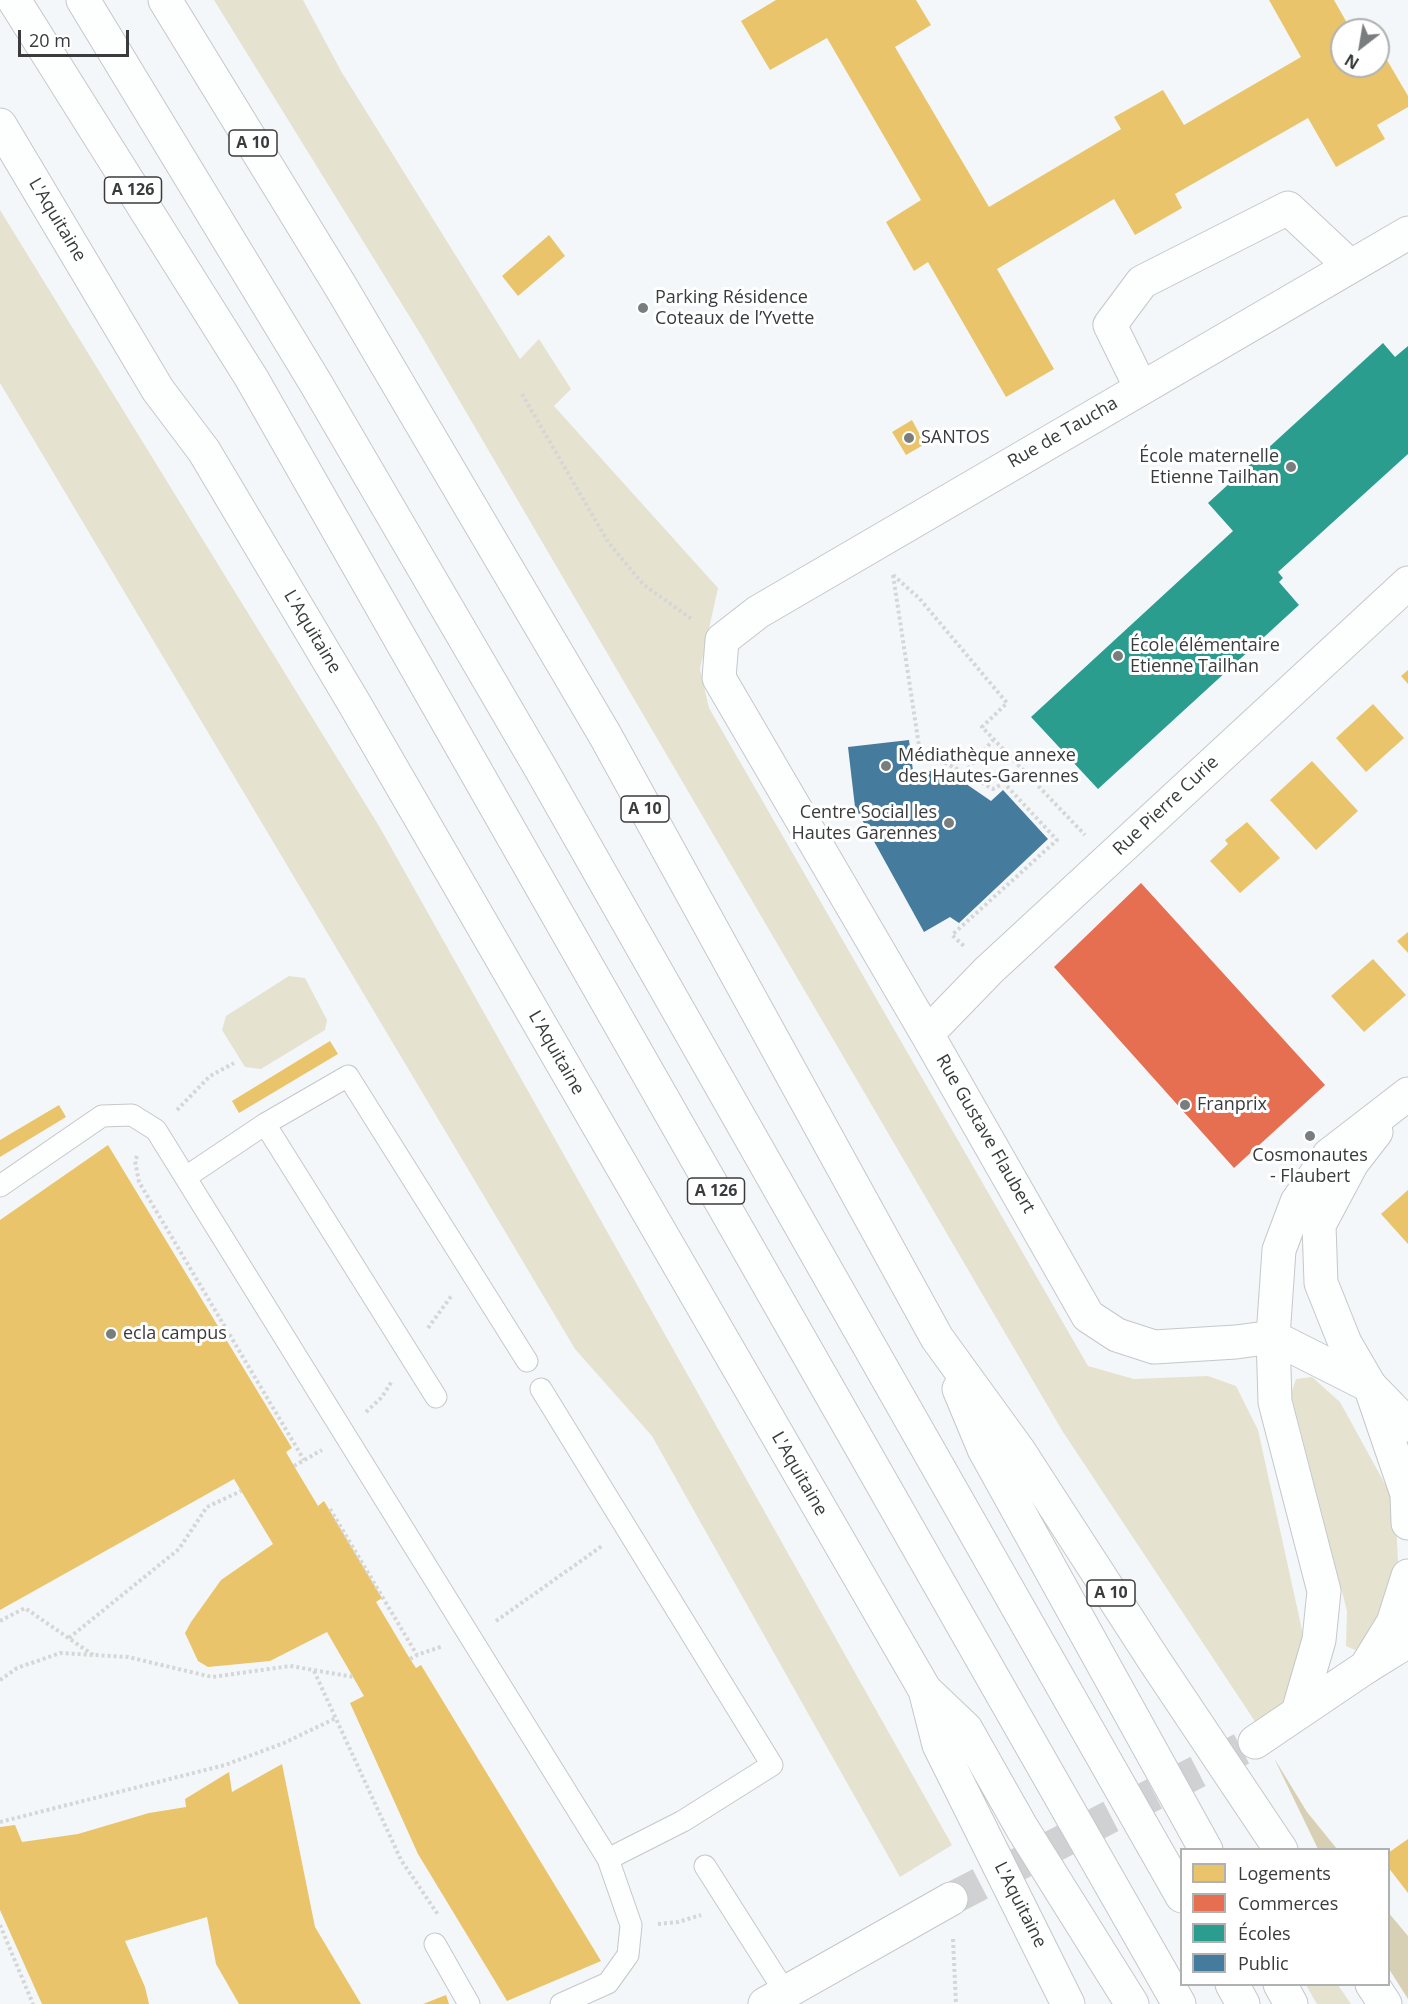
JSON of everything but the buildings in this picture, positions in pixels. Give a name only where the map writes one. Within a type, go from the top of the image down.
[{"type":"main road","name":"A 126","points":[[14,0],[252,379],[1179,2004]]},
{"type":"main road","name":"A 126","points":[[83,0],[315,382],[535,759],[1180,1892]]},
{"type":"main road","name":"A 10","points":[[165,0],[341,286],[605,735],[937,1338],[1020,1450],[1154,1660],[1280,1848]]},
{"type":"main road","name":"L'Aquitaine","points":[[0,125],[158,390],[204,451],[348,693],[925,1690],[939,1745],[1068,2004]]},
{"type":"main road","points":[[1141,388],[1110,325],[1142,282],[1288,208],[1350,266]]},
{"type":"main road","name":"Rue de Taucha","points":[[722,640],[758,612],[1408,233]]},
{"type":"main road","name":"Rue Pierre Curie","points":[[927,1034],[989,970],[1408,583]]},
{"type":"main road","name":"Rue Gustave Flaubert","points":[[722,640],[719,678],[927,1034],[1088,1316],[1117,1335],[1154,1347],[1236,1342],[1273,1337]]},
{"type":"main road","points":[[1298,1712],[1319,1640],[1324,1591],[1275,1402],[1273,1337],[1279,1250],[1297,1202],[1329,1155],[1402,1099]]},
{"type":"main road","points":[[1402,1099],[1352,1163],[1319,1225],[1321,1283],[1345,1343],[1370,1386],[1407,1494],[1408,1523]]},
{"type":"main road","points":[[1273,1337],[1370,1386],[1408,1425]]},
{"type":"main road","points":[[937,1338],[984,1449],[1205,1848]]},
{"type":"main road","points":[[1366,1667],[1394,1623],[1408,1576]]},
{"type":"main road","points":[[1255,1742],[1408,1641]]},
{"type":"main road","points":[[925,1690],[966,1729],[1022,1828],[1132,2004]]},
{"type":"main road","points":[[775,1998],[951,1899]]},
{"type":"main road","points":[[1233,1986],[1243,2004]]},
{"type":"main road","points":[[1281,1986],[1291,2004]]},
{"type":"main road","points":[[1373,1986],[1385,2004]]},
{"type":"lane","points":[[186,1177],[266,1124],[348,1076],[527,1361]]},
{"type":"lane","points":[[0,1186],[102,1116],[132,1115],[156,1130],[608,1859],[631,1925],[628,1955],[608,1983],[561,2004]]},
{"type":"lane","points":[[266,1124],[436,1397]]},
{"type":"lane","points":[[541,1389],[772,1766],[683,1821],[608,1859]]},
{"type":"lane","points":[[705,1866],[728,1902],[775,1998]]},
{"type":"lane","points":[[435,1944],[468,2004]]},
{"type":"path","points":[[522,394],[608,542],[643,584],[722,640]]},
{"type":"path","points":[[879,542],[893,575],[921,759],[946,763],[993,789],[1004,783],[1056,840],[952,935],[989,970]]},
{"type":"path","points":[[893,575],[920,598],[1007,703],[982,727],[1108,860]]},
{"type":"path","points":[[963,773],[993,740]]},
{"type":"path","points":[[69,1638],[179,1549],[207,1507],[241,1491]]},
{"type":"path","points":[[0,1621],[25,1608],[93,1655]]},
{"type":"path","points":[[0,1680],[17,1668],[60,1653],[128,1657],[212,1677],[290,1666],[354,1677]]},
{"type":"path","points":[[410,1659],[417,1655]]},
{"type":"path","points":[[314,1671],[401,1860],[440,1917]]},
{"type":"path","points":[[0,1822],[225,1765],[284,1743],[336,1718]]},
{"type":"path","points":[[951,1899],[956,2004]]},
{"type":"path","points":[[631,1925],[678,1922],[704,1914],[728,1902]]},
{"type":"path","points":[[0,1925],[33,2004]]},
{"type":"shaded area","points":[[214,0],[303,0],[341,71],[520,359],[539,339],[571,389],[554,406],[718,588],[700,669],[709,708],[1088,1366],[1134,1379],[1208,1376],[1236,1386],[1258,1430],[1304,1639],[1284,1702],[1258,1726],[1063,1432],[421,335]]},
{"type":"shaded area","points":[[0,210],[379,826],[952,1845],[900,1877],[652,1436],[575,1349],[0,383]]},
{"type":"shaded area","points":[[289,976],[305,978],[327,1020],[325,1030],[261,1069],[245,1067],[222,1030],[226,1016]]},
{"type":"shaded area","points":[[1312,1377],[1340,1402],[1395,1502],[1398,1561],[1392,1599],[1362,1653],[1346,1646],[1347,1611],[1291,1394],[1296,1379]]},
{"type":"shaded area","points":[[1274,1758],[1307,1812],[1336,1848],[1318,1848]]},
{"type":"shaded area","points":[[1390,1914],[1408,1936],[1408,1999],[1390,1971]]},
{"type":"shaded area","points":[[1307,1986],[1339,1986],[1351,2004],[1317,2004]]},
{"type":"tunnel","points":[[951,1899],[1255,1742]]},
{"type":"place","name":"Parking Résidence Coteaux de l’Yvette","points":[[643,308]]},
{"type":"place","name":"SANTOS","points":[[909,438]]},
{"type":"place","name":"École maternelle Etienne Tailhan","points":[[1291,467]]},
{"type":"place","name":"École élémentaire Etienne Tailhan","points":[[1118,656]]},
{"type":"place","name":"Médiathèque annexe des Hautes-Garennes","points":[[886,766]]},
{"type":"place","name":"Centre Social les Hautes Garennes","points":[[949,823]]},
{"type":"place","name":"Franprix","points":[[1185,1105]]},
{"type":"place","name":"Cosmonautes - Flaubert","points":[[1310,1136]]},
{"type":"place","name":"ecla campus","points":[[111,1334]]}]
